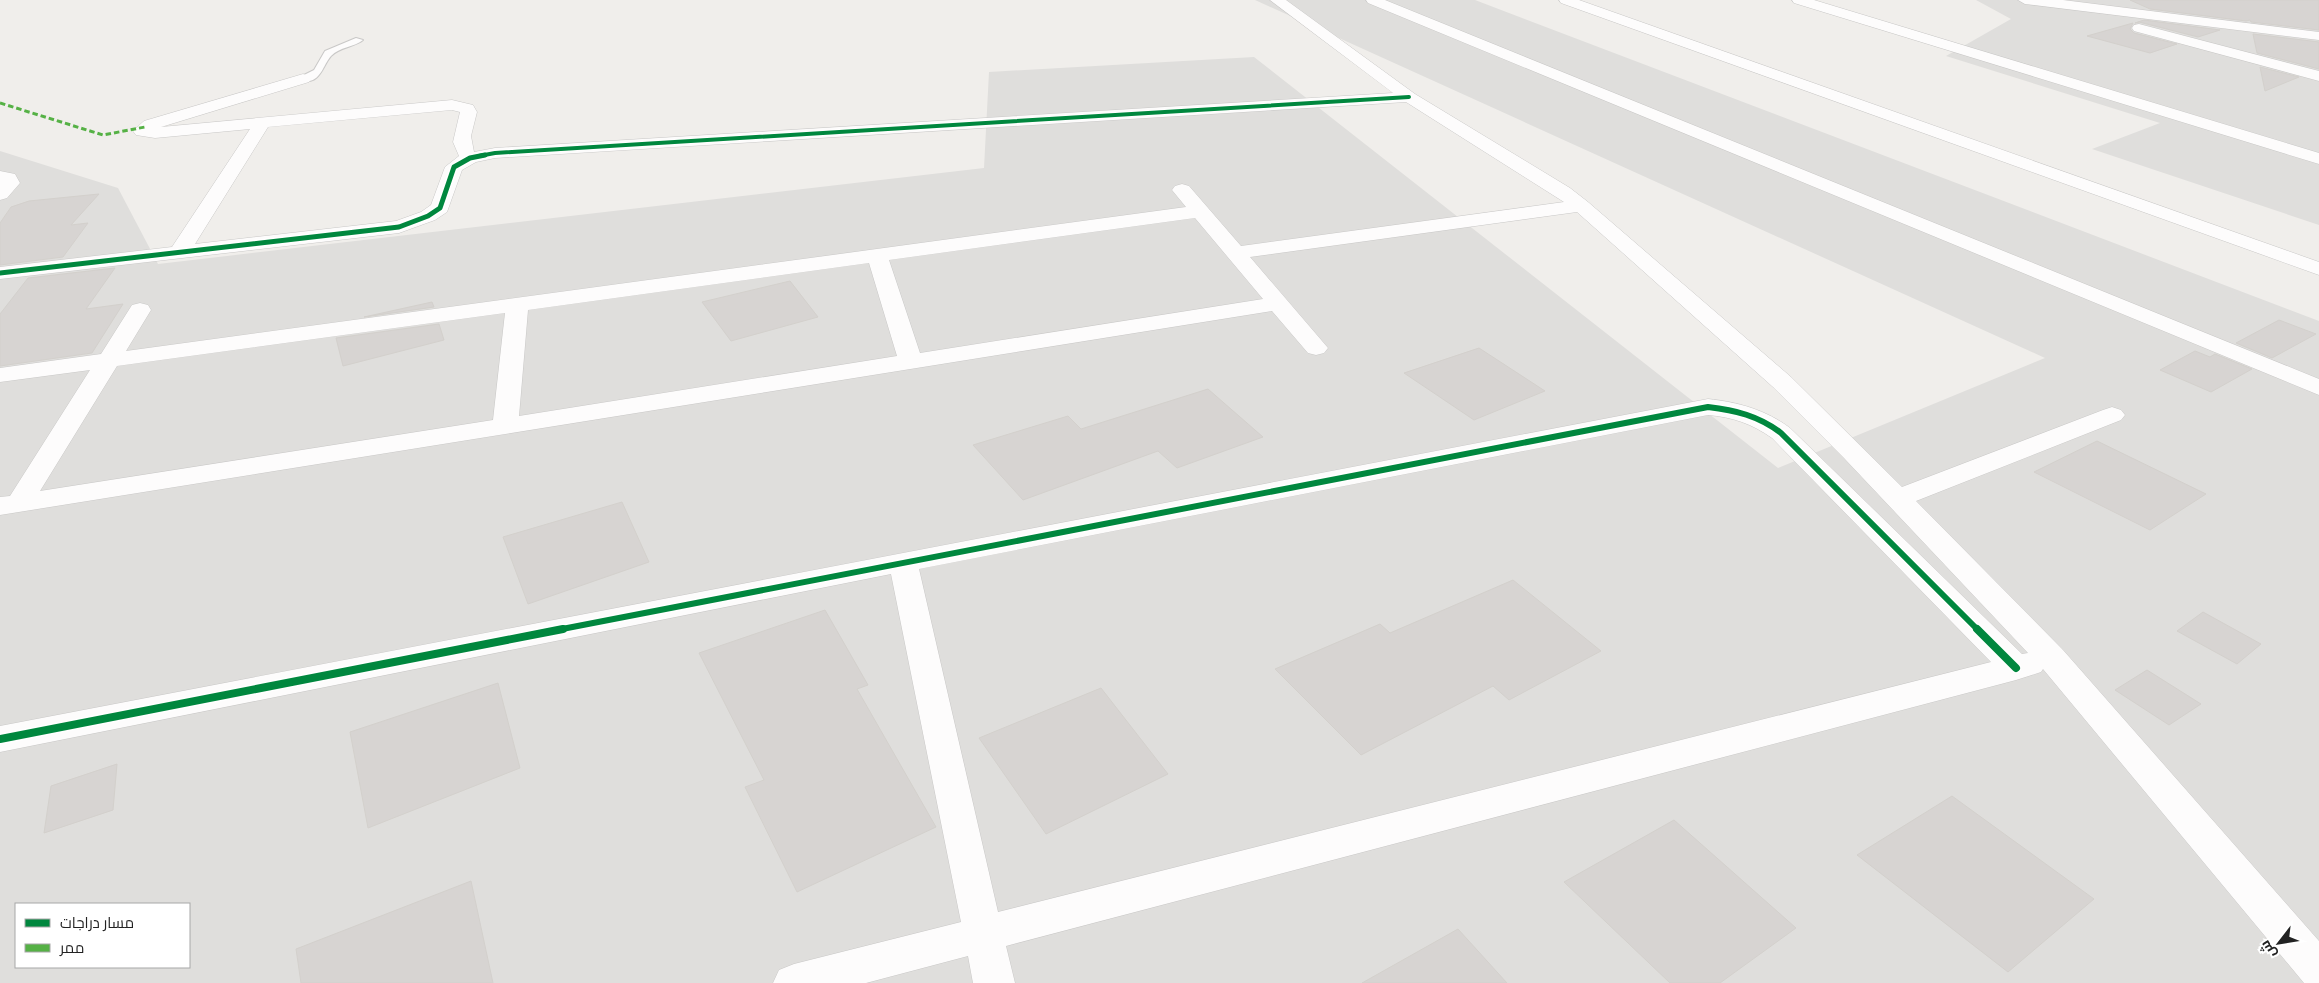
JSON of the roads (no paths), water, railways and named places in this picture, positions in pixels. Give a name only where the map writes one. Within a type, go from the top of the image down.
[{"type":"street","points":[[1277,0],[1408,97],[1536,174],[1581,206],[1782,382],[1898,498],[2052,658],[2319,971]]},
{"type":"street","points":[[1373,0],[2319,388]]},
{"type":"street","points":[[1566,0],[2319,269]]},
{"type":"street","points":[[1799,0],[2319,159]]},
{"type":"street","points":[[2106,0],[2133,12]]},
{"type":"street","points":[[2032,1],[2319,36]]},
{"type":"street","points":[[2032,1],[2319,76]]},
{"type":"street","points":[[302,78],[150,125],[142,131],[155,132],[441,105],[460,106],[467,109],[468,112],[461,143],[465,153],[470,158]]},
{"type":"street","points":[[0,273],[180,251],[388,229],[410,224],[440,208],[451,170],[458,164],[470,158],[495,153],[1408,97]]},
{"type":"street","points":[[180,251],[263,122]]},
{"type":"street","points":[[0,177],[8,178],[11,183],[0,194]]},
{"type":"street","points":[[1182,190],[1316,348]]},
{"type":"street","points":[[1236,253],[1581,206]]},
{"type":"street","points":[[0,375],[1200,211]]},
{"type":"street","points":[[877,254],[910,360]]},
{"type":"street","points":[[10,504],[1278,303]]},
{"type":"street","points":[[505,427],[517,305]]},
{"type":"street","points":[[10,504],[109,360],[140,310]]},
{"type":"street","points":[[0,739],[1694,409],[1724,408],[1756,417],[1781,433],[2016,668]]},
{"type":"street","points":[[1898,498],[2112,415]]},
{"type":"street","points":[[903,562],[994,983]]},
{"type":"street","points":[[794,983],[2052,658]]},
{"type":"lane","points":[[302,78],[318,72],[328,53],[359,40]]}]
